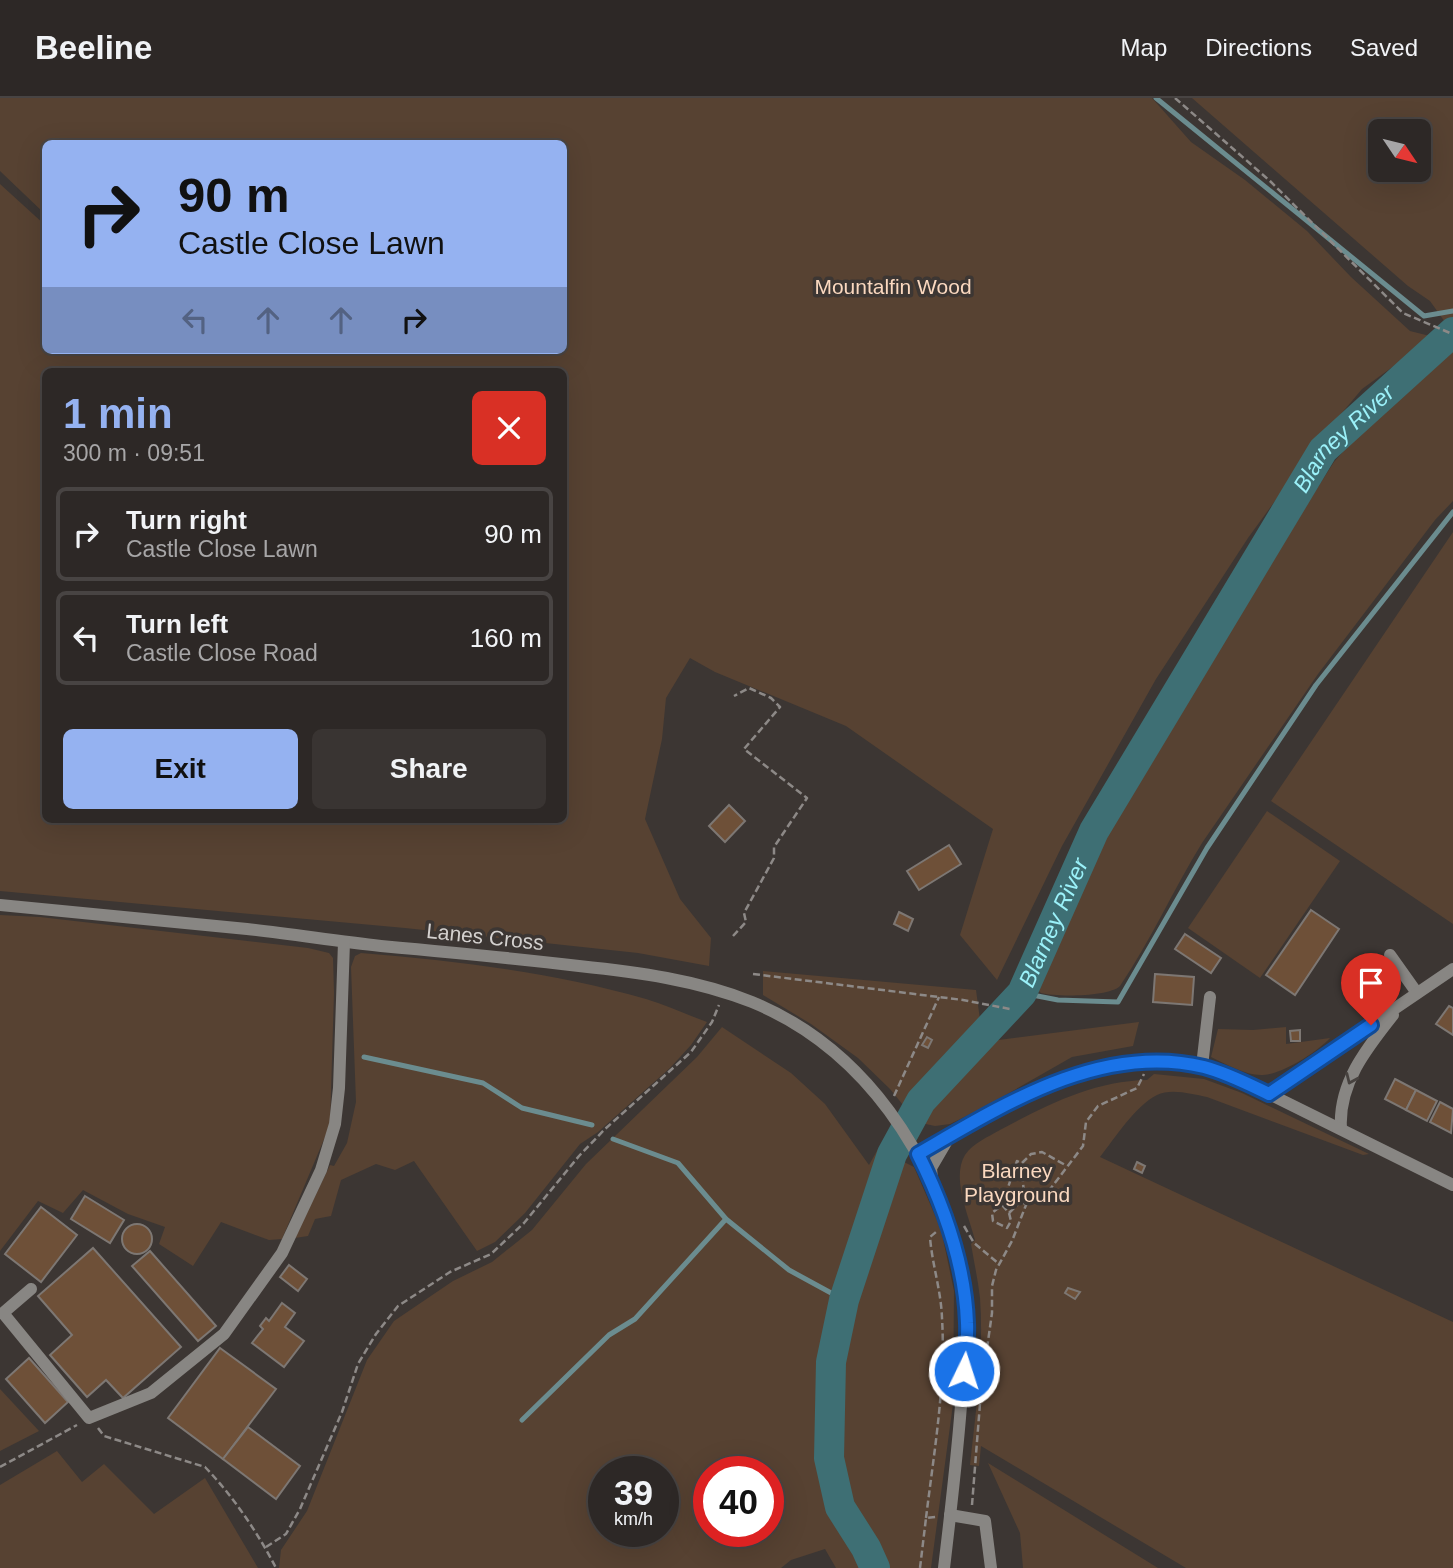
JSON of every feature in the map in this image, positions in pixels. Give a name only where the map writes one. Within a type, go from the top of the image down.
[{"type":"street","name":"Lanes Cross","points":[[0,905],[643,973],[754,1003],[805,1031],[891,1102],[932,1183],[949,1227],[961,1273],[967,1324],[961,1419],[944,1568]]},
{"type":"street","points":[[30,1289],[3,1313],[89,1418],[151,1393],[224,1334],[282,1253],[321,1170],[335,1124],[339,1088],[344,942]]},
{"type":"street","points":[[1390,955],[1417,993]]},
{"type":"street","points":[[1269,1094],[1453,969]]},
{"type":"street","points":[[1202,1066],[1210,997]]},
{"type":"street","points":[[1341,1129],[1340,1109],[1349,1079],[1370,1044],[1403,1003]]},
{"type":"street","points":[[918,1154],[1014,1101],[1061,1079],[1119,1063],[1149,1062],[1202,1066],[1231,1075],[1453,1185]]},
{"type":"street","points":[[932,1183],[931,1168],[950,1136]]},
{"type":"street","points":[[950,1516],[985,1521],[991,1568]]},
{"type":"path","points":[[1175,98],[1270,181],[1403,313],[1450,333]]},
{"type":"path","points":[[733,936],[746,922],[744,913],[774,858],[774,847],[807,798],[744,750],[780,707],[771,698],[749,688],[734,696]]},
{"type":"path","points":[[753,974],[963,1000],[1010,1009]]},
{"type":"path","points":[[266,1548],[286,1534],[300,1509],[342,1412],[358,1364],[376,1334],[398,1306],[450,1272],[491,1254],[524,1223],[605,1129],[691,1052],[712,1022],[724,993]]},
{"type":"path","points":[[891,1102],[939,997]]},
{"type":"path","points":[[1007,1191],[1022,1196],[1043,1193],[1051,1188],[1083,1146],[1086,1122],[1090,1115],[1098,1106],[1137,1088],[1149,1062]]},
{"type":"path","points":[[1002,1205],[1009,1213],[1011,1221],[1007,1228],[993,1221],[992,1213],[1002,1205],[1017,1161],[1021,1163],[1031,1154],[1042,1152],[1067,1166]]},
{"type":"path","points":[[1021,1163],[1022,1196],[1026,1205]]},
{"type":"path","points":[[970,1519],[981,1391],[992,1313],[992,1286],[999,1264],[1033,1195]]},
{"type":"path","points":[[1009,1213],[1022,1196]]},
{"type":"path","points":[[964,1225],[974,1243],[999,1264]]},
{"type":"path","points":[[920,1568],[941,1377],[943,1320],[930,1237],[941,1229]]},
{"type":"path","points":[[0,1467],[89,1418],[104,1436],[205,1467],[217,1478],[266,1548],[276,1568]]},
{"type":"path","points":[[926,1518],[950,1516]]},
{"type":"green space","name":"Mountalfin Wood","points":[[0,98],[1152,98],[1191,142],[1245,180],[1307,231],[1351,277],[1410,331],[1434,337],[1362,389],[1320,439],[1248,538],[1156,679],[1062,846],[997,980],[960,935],[993,829],[846,726],[715,672],[690,658],[666,698],[662,739],[645,819],[680,899],[711,938],[709,966],[638,953],[405,928],[0,891],[0,184],[42,222],[42,354],[567,354],[567,140],[42,140],[42,211],[0,171]]},
{"type":"green space","points":[[1192,98],[1453,98],[1453,327],[1450,329],[1430,301],[1408,286]]},
{"type":"green space","points":[[1453,346],[1453,501],[1435,520],[1318,674],[1202,843],[1120,986],[1094,994],[1041,993],[1032,986],[1031,980],[1120,800],[1152,747],[1179,690],[1249,595],[1334,462],[1367,424],[1424,369]]},
{"type":"green space","points":[[1453,532],[1453,924],[1271,801]]},
{"type":"green space","points":[[1267,811],[1340,861],[1260,978],[1188,928]]},
{"type":"green space","points":[[0,915],[40,917],[308,948],[329,953],[333,958],[334,993],[330,1125],[282,1239],[269,1240],[221,1222],[193,1266],[159,1244],[165,1227],[128,1214],[83,1190],[63,1213],[38,1201],[0,1251]]},
{"type":"green space","points":[[361,953],[469,964],[576,982],[646,999],[707,1022],[670,1068],[598,1132],[580,1144],[525,1213],[495,1242],[477,1251],[414,1161],[395,1170],[376,1164],[341,1180],[331,1216],[315,1219],[308,1236],[295,1238],[330,1165],[334,1166],[347,1143],[356,1102],[351,967],[355,956]]},
{"type":"green space","points":[[763,971],[976,990],[983,1042],[1139,1022],[1133,1046],[1072,1057],[983,1108],[950,1124],[935,1126],[921,1123],[912,1116],[890,1089],[858,1058],[811,1024],[763,995]]},
{"type":"green space","points":[[722,1027],[791,1073],[825,1104],[869,1165],[878,1149],[914,1167],[941,1229],[954,1291],[953,1404],[931,1568],[836,1568],[825,1549],[791,1560],[781,1568],[279,1568],[281,1550],[307,1511],[367,1360],[394,1321],[453,1281],[492,1262],[532,1230],[586,1164],[697,1057]]},
{"type":"green space","points":[[1286,1027],[1286,1044],[1330,1038],[1299,1061],[1271,1074],[1243,1072],[1211,1057],[1218,1029]]},
{"type":"green space","name":"Blarney Playground","points":[[1154,1074],[1204,1079],[1242,1093],[1369,1154],[1363,1155],[1207,1097],[1175,1092],[1163,1093],[1149,1100],[1126,1123],[1100,1157],[1453,1322],[1453,1568],[1186,1568],[981,1446],[979,1466],[970,1465],[979,1381],[981,1319],[971,1244],[975,1240],[960,1186],[961,1164],[965,1155],[986,1138],[1053,1103],[1108,1085],[1147,1080]]},
{"type":"green space","points":[[0,1389],[39,1431],[0,1451]]},
{"type":"green space","points":[[57,1451],[82,1482],[104,1464],[154,1514],[205,1478],[258,1568],[0,1568],[0,1485]]},
{"type":"green space","points":[[988,1463],[1158,1568],[1023,1568],[1020,1533]]},
{"type":"building","points":[[729,805],[745,821],[725,842],[709,826]]},
{"type":"building","points":[[949,845],[961,864],[919,890],[907,871]]},
{"type":"building","points":[[1311,910],[1339,929],[1295,995],[1266,975]]},
{"type":"building","points":[[899,912],[913,919],[908,931],[894,924]]},
{"type":"building","points":[[1185,934],[1221,958],[1211,973],[1175,949]]},
{"type":"building","points":[[1155,974],[1194,977],[1192,1005],[1153,1002]]},
{"type":"building","points":[[1449,1006],[1453,1008],[1453,1035],[1436,1024]]},
{"type":"building","points":[[1300,1030],[1300,1041],[1291,1041],[1290,1031]]},
{"type":"building","points":[[927,1037],[932,1040],[928,1048],[922,1045]]},
{"type":"building","points":[[1395,1079],[1416,1090],[1406,1110],[1385,1099]]},
{"type":"building","points":[[1416,1090],[1437,1101],[1427,1121],[1406,1110]]},
{"type":"building","points":[[1440,1102],[1453,1109],[1451,1133],[1430,1122]]},
{"type":"building","points":[[1137,1162],[1145,1166],[1142,1173],[1134,1169]]},
{"type":"building","points":[[85,1196],[124,1220],[110,1243],[71,1219]]},
{"type":"building","points":[[41,1207],[77,1235],[41,1282],[5,1254]]},
{"type":"building","points":[[137,1224],[147,1229],[152,1239],[147,1249],[137,1254],[127,1249],[122,1239],[127,1229]]},
{"type":"building","points":[[93,1248],[181,1347],[123,1398],[106,1380],[87,1397],[50,1355],[72,1335],[38,1296]]},
{"type":"building","points":[[150,1251],[216,1326],[198,1341],[132,1266]]},
{"type":"building","points":[[289,1265],[307,1279],[298,1291],[280,1277]]},
{"type":"building","points":[[1068,1288],[1080,1292],[1075,1299],[1065,1293]]},
{"type":"building","points":[[282,1303],[295,1313],[285,1327],[304,1341],[284,1367],[252,1343],[263,1329],[260,1326],[266,1318],[269,1321]]},
{"type":"building","points":[[220,1348],[276,1389],[223,1459],[168,1418]]},
{"type":"building","points":[[29,1358],[68,1402],[45,1423],[6,1379]]},
{"type":"building","points":[[248,1427],[300,1466],[276,1499],[223,1459]]},
{"type":"waterway","points":[[1156,98],[1424,316],[1453,311]]},
{"type":"waterway","name":"Blarney River","points":[[875,1568],[866,1548],[840,1507],[829,1458],[831,1362],[844,1300],[892,1154],[921,1101],[1022,993],[1094,831],[1323,450],[1453,332]]},
{"type":"waterway","points":[[1022,993],[1058,1000],[1118,1002],[1207,848],[1316,685],[1453,512]]},
{"type":"waterway","points":[[364,1057],[483,1083],[522,1108],[592,1125]]},
{"type":"waterway","points":[[613,1139],[678,1163],[726,1219],[789,1270],[844,1300]]},
{"type":"waterway","points":[[522,1420],[609,1335],[635,1319],[726,1219]]},
{"type":"route","points":[[964,1371],[967,1324],[961,1273],[949,1227],[918,1154],[1014,1101],[1061,1079],[1119,1063],[1202,1066],[1231,1075],[1269,1094],[1371,1025]]}]
